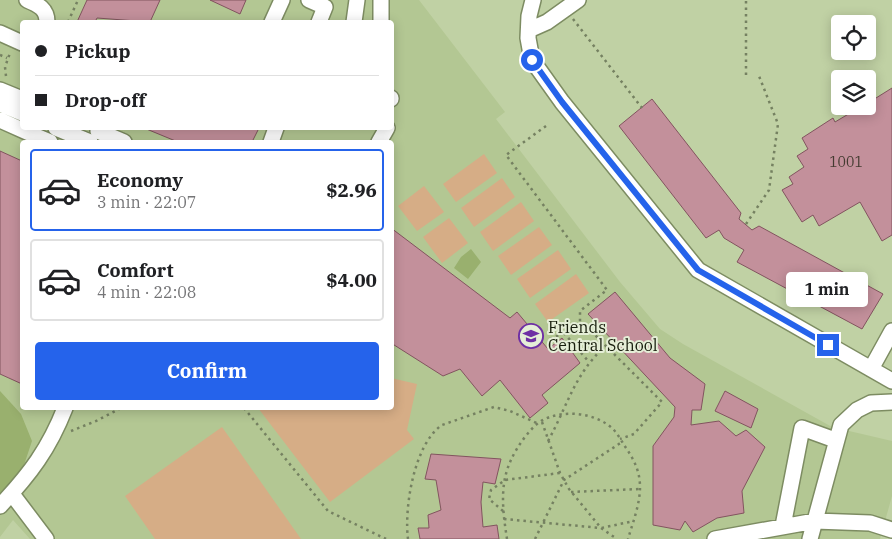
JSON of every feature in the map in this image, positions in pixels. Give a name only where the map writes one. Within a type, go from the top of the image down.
[{"type":"lane","points":[[27,0],[41,6],[46,13],[47,20]]},
{"type":"lane","points":[[273,20],[282,0]]},
{"type":"lane","points":[[309,0],[325,7],[320,20]]},
{"type":"lane","points":[[354,20],[357,0]]},
{"type":"lane","points":[[381,0],[381,20]]},
{"type":"lane","points":[[533,0],[528,30],[532,60],[547,83],[698,270],[892,381]]},
{"type":"lane","points":[[528,30],[547,22],[572,4]]},
{"type":"lane","points":[[0,33],[20,42]]},
{"type":"lane","points":[[0,90],[20,98]]},
{"type":"lane","points":[[0,104],[20,112]]},
{"type":"lane","points":[[0,120],[20,129]]},
{"type":"lane","points":[[22,130],[39,138]]},
{"type":"lane","points":[[64,130],[112,140]]},
{"type":"lane","points":[[871,369],[892,331]]},
{"type":"lane","points":[[810,539],[840,425],[857,410],[872,403],[892,402]]},
{"type":"lane","points":[[0,506],[27,477],[53,438],[64,410]]},
{"type":"lane","points":[[783,526],[802,428],[835,440]]},
{"type":"lane","points":[[12,494],[46,539]]},
{"type":"lane","points":[[715,539],[815,520],[870,523],[892,530]]},
{"type":"path","points":[[69,20],[78,0]]},
{"type":"path","points":[[746,0],[746,75]]},
{"type":"path","points":[[572,4],[642,108]]},
{"type":"path","points":[[6,76],[7,58],[20,42]]},
{"type":"path","points":[[0,55],[7,58]]},
{"type":"path","points":[[746,224],[769,190],[778,124],[759,76]]},
{"type":"path","points":[[546,126],[506,155],[607,290],[580,311],[580,328]]},
{"type":"path","points":[[535,539],[564,480],[634,434],[662,402],[604,347],[594,332],[586,326],[550,340]]},
{"type":"path","points":[[564,333],[589,362]]},
{"type":"path","points":[[548,441],[563,414],[571,391],[589,362],[604,347]]},
{"type":"path","points":[[408,539],[407,508],[415,472],[422,452],[436,430],[442,425],[494,407],[540,423],[560,474],[601,528],[617,539]]},
{"type":"path","points":[[53,438],[96,421],[117,410]]},
{"type":"path","points":[[246,410],[328,511],[386,539]]},
{"type":"path","points":[[507,539],[503,512],[505,480],[511,460],[525,436],[540,423],[563,414],[589,416],[613,429],[635,462],[640,488],[634,521],[628,539]]},
{"type":"path","points":[[503,512],[489,499],[491,490],[505,480],[560,474]]},
{"type":"path","points":[[572,492],[640,488]]},
{"type":"path","points":[[504,520],[601,528],[634,521]]},
{"type":"shaded area","name":"Friends Central School","points":[[0,0],[419,0],[505,112],[496,119],[620,282],[660,329],[683,344],[832,427],[892,441],[892,496],[880,539],[30,539],[13,520],[0,537]]},
{"type":"shaded area","points":[[484,154],[497,173],[456,202],[443,184]]},
{"type":"shaded area","points":[[502,178],[515,197],[474,227],[461,208]]},
{"type":"shaded area","points":[[424,186],[444,212],[417,231],[398,206]]},
{"type":"shaded area","points":[[521,202],[534,221],[493,251],[480,232]]},
{"type":"shaded area","points":[[449,218],[468,243],[442,263],[423,237]]},
{"type":"shaded area","points":[[539,227],[552,245],[511,275],[498,256]]},
{"type":"shaded area","points":[[471,249],[481,262],[468,279],[454,268],[461,257]]},
{"type":"shaded area","points":[[558,250],[571,269],[530,298],[517,279]]},
{"type":"shaded area","points":[[576,274],[589,293],[548,322],[535,304]]},
{"type":"shaded area","points":[[394,379],[417,384],[407,430],[414,439],[330,502],[260,410],[394,410]]},
{"type":"shaded area","points":[[0,391],[21,414],[32,441],[22,471],[0,495]]},
{"type":"shaded area","points":[[222,427],[301,539],[155,539],[125,496]]},
{"type":"building","points":[[87,0],[160,0],[151,20],[97,18],[96,20],[78,20]]},
{"type":"building","points":[[210,0],[246,0],[240,14]]},
{"type":"building","points":[[892,88],[892,235],[882,241],[860,202],[819,226],[813,215],[802,222],[782,190],[793,184],[789,177],[804,167],[797,156],[808,149],[802,138],[833,118],[835,122],[847,115],[876,115],[876,98]]},
{"type":"building","points":[[652,99],[741,213],[739,219],[752,230],[759,226],[883,294],[862,329],[737,262],[744,250],[724,238],[719,230],[706,238],[619,126]]},
{"type":"building","points":[[149,130],[258,130],[253,140],[173,140]]},
{"type":"building","points":[[0,151],[20,160],[20,383],[0,374]]},
{"type":"building","points":[[394,230],[510,318],[517,312],[548,349],[562,338],[580,363],[542,395],[548,403],[530,418],[500,380],[482,396],[460,369],[443,376],[394,345]]},
{"type":"building","points":[[615,292],[670,358],[705,384],[701,410],[692,410],[691,425],[719,421],[736,436],[746,430],[765,447],[742,491],[744,513],[717,518],[693,532],[685,521],[680,530],[653,525],[653,446],[674,417],[675,407],[588,314]]},
{"type":"building","points":[[725,391],[758,409],[751,428],[715,411]]},
{"type":"building","points":[[431,454],[501,459],[495,484],[483,482],[481,502],[483,527],[497,525],[499,539],[420,539],[418,528],[429,528],[428,515],[441,510],[436,480],[425,479]]},
{"type":"place","name":"Friends Central School","points":[[531,336]]},
{"type":"route","points":[[532,60],[562,102],[680,251],[698,270],[828,345]]}]
